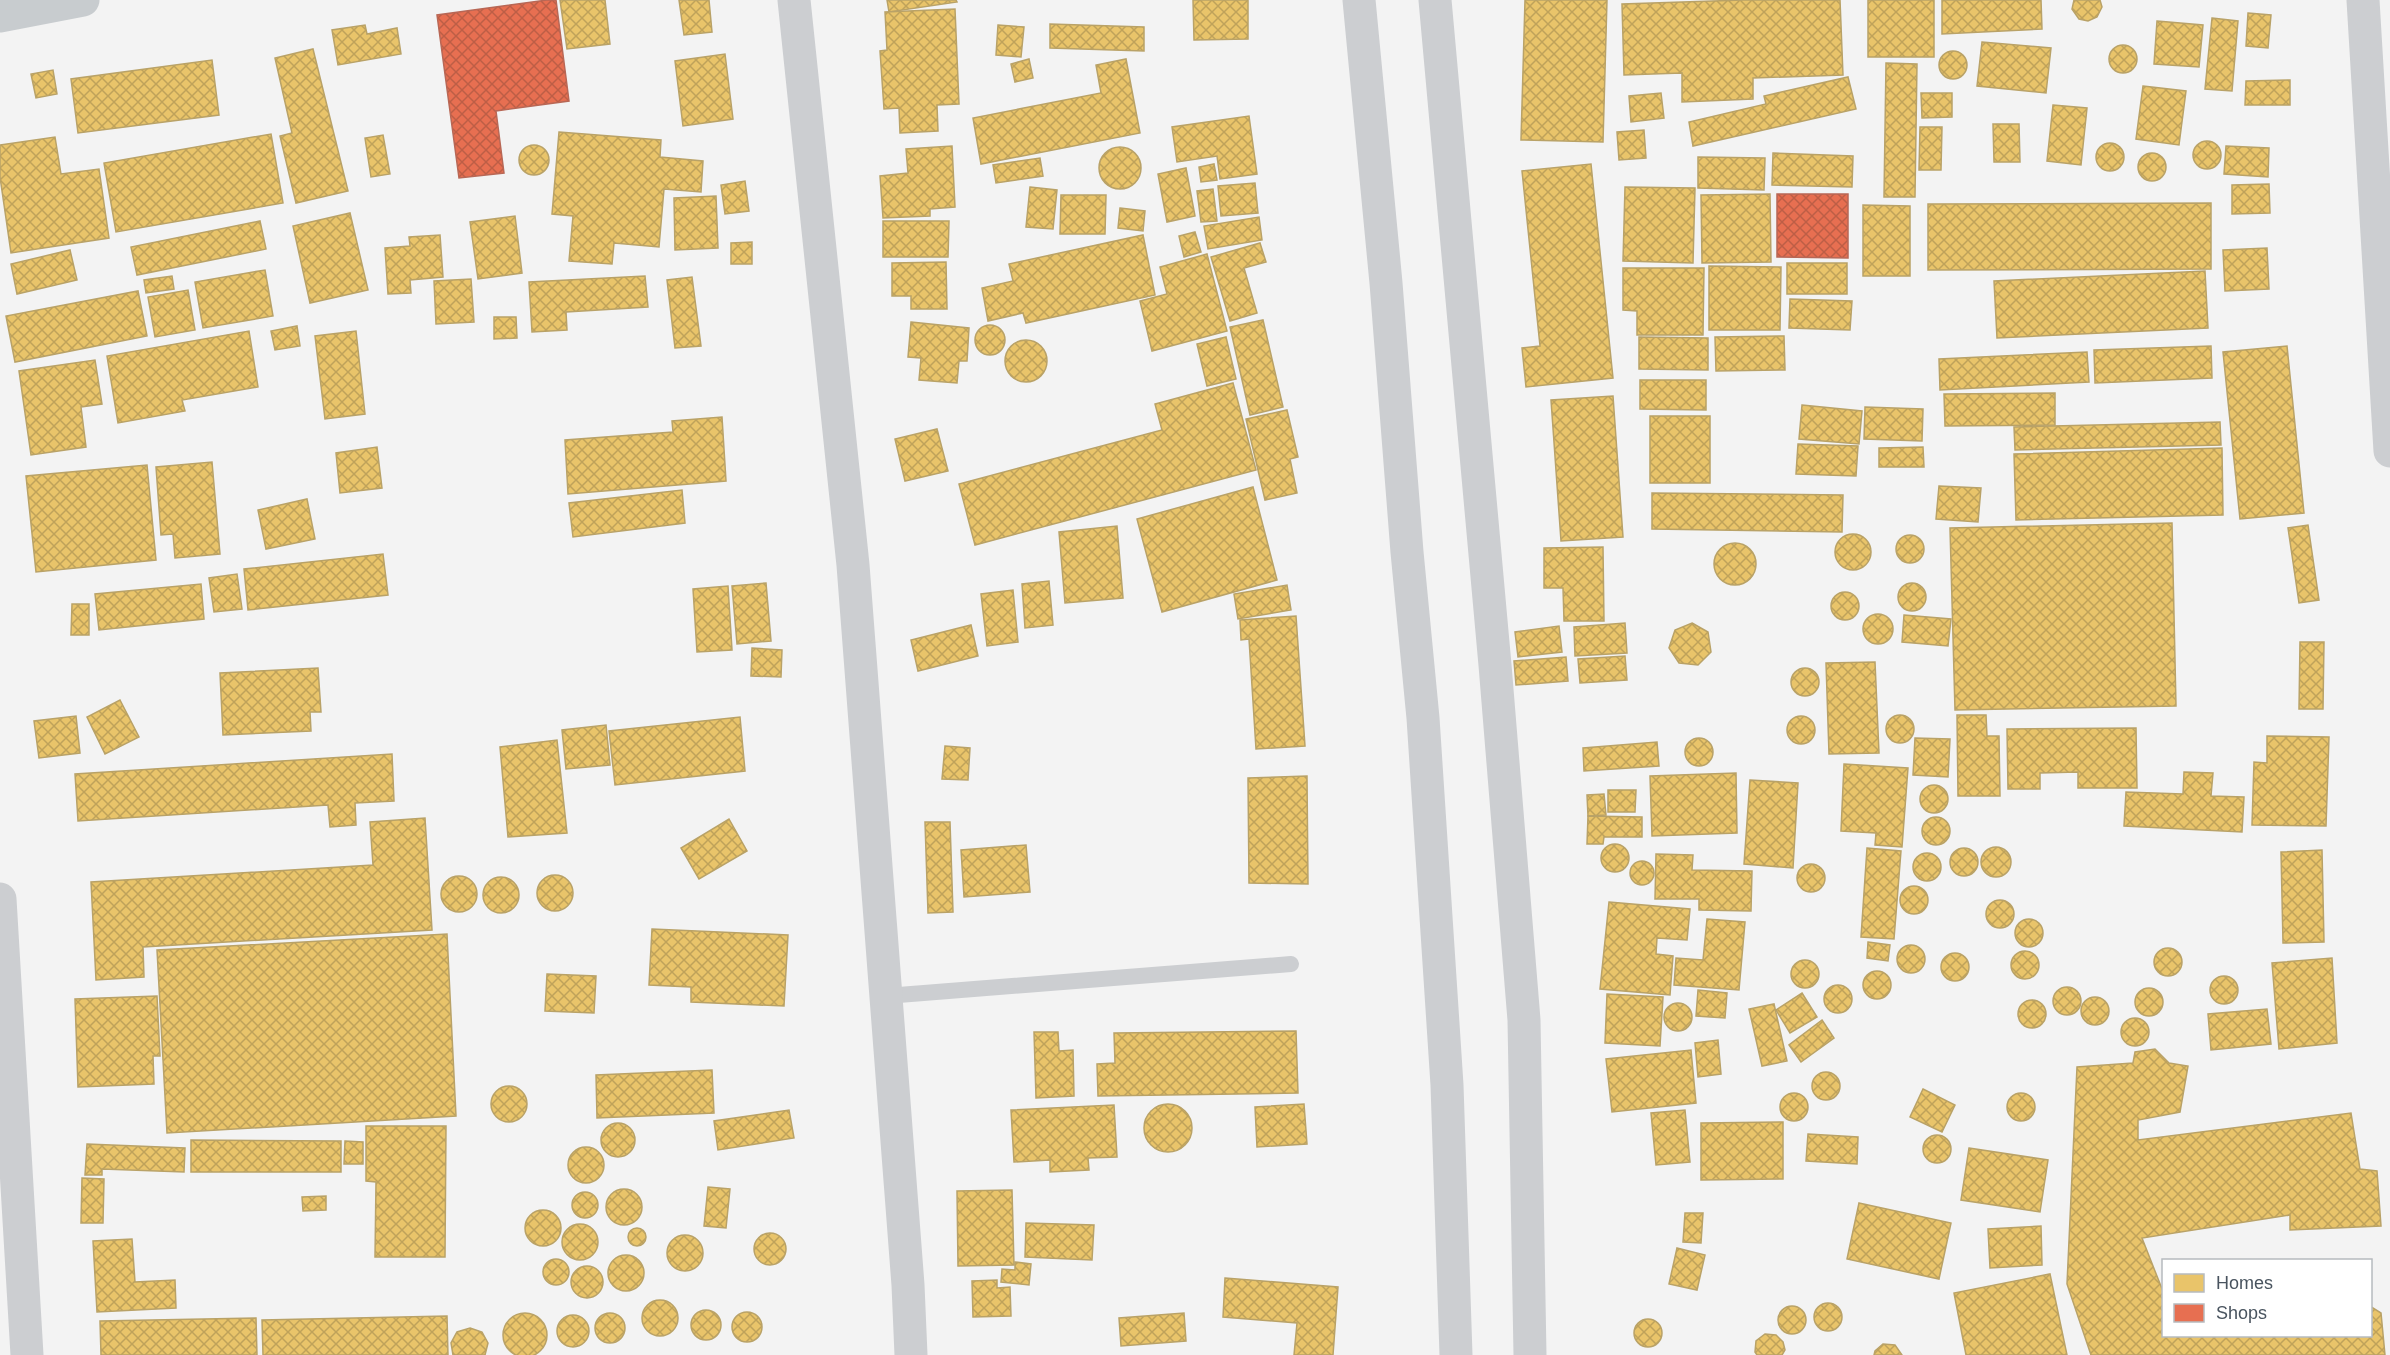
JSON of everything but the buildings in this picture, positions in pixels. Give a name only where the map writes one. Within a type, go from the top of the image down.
[{"type":"main road","points":[[0,16],[83,0]]},
{"type":"street","points":[[794,0],[854,565],[911,1355]]},
{"type":"street","points":[[1359,0],[1423,718],[1447,1085],[1456,1355]]},
{"type":"street","points":[[1435,0],[1495,665],[1524,1020],[1530,1355]]},
{"type":"street","points":[[2363,0],[2390,451]]},
{"type":"street","points":[[0,899],[27,1355]]},
{"type":"lane","points":[[886,996],[1291,964]]}]
